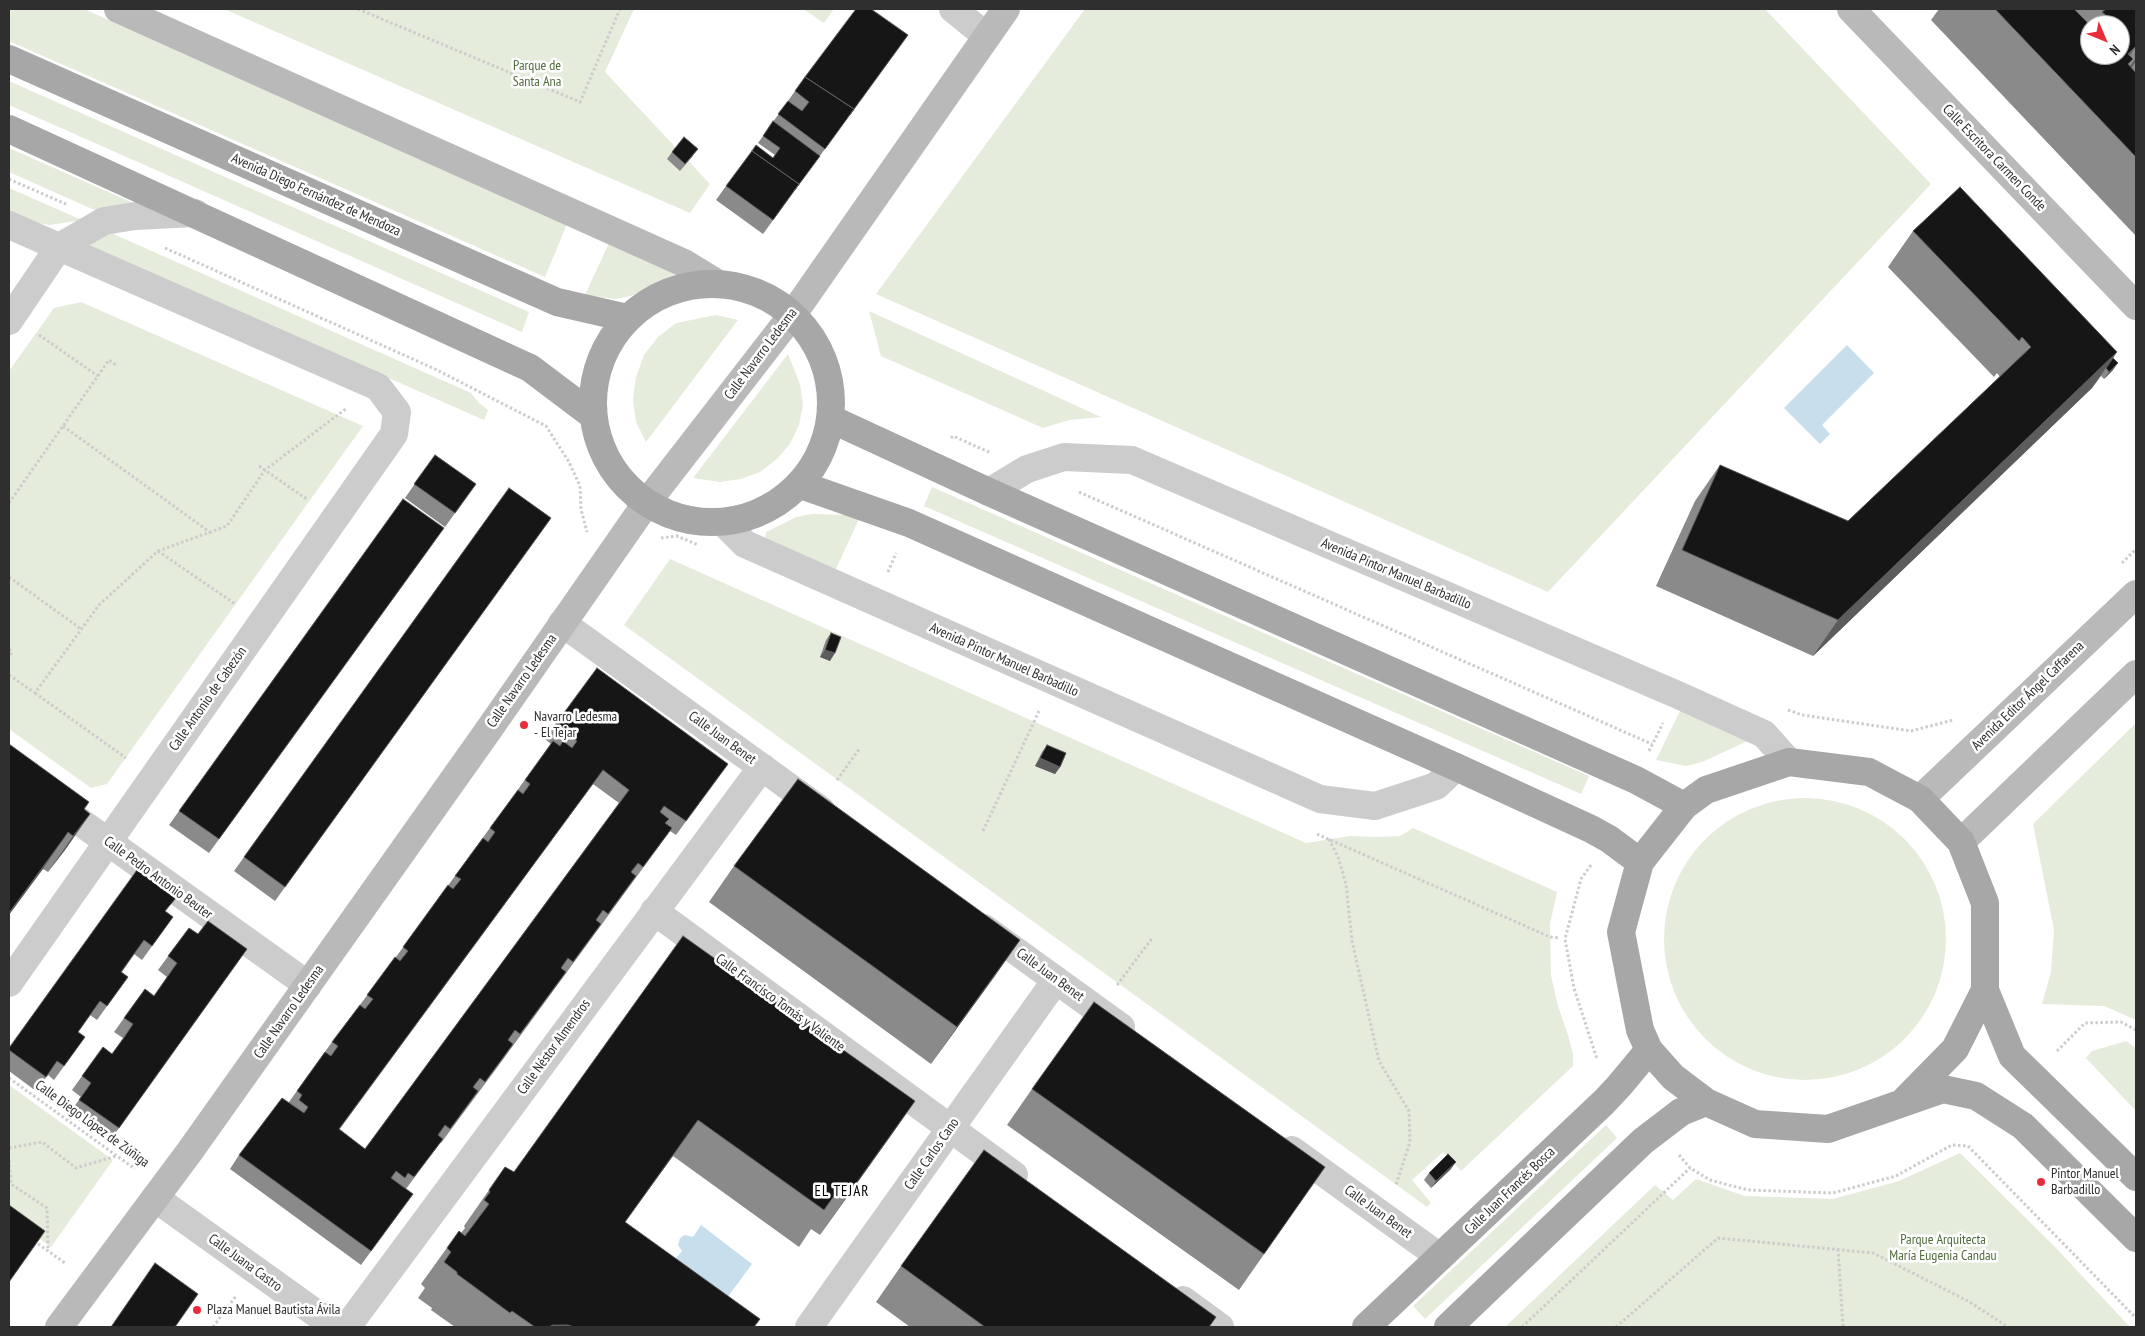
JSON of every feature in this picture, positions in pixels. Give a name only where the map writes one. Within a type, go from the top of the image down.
[{"type":"main road","points":[[118,9],[684,263],[715,282]]},
{"type":"main road","name":"Calle Navarro Ledesma","points":[[59,1327],[158,1194],[308,985],[645,505],[793,314],[985,35],[1006,9]]},
{"type":"main road","name":"Calle Escritora Carmen Conde","points":[[1851,9],[2136,306]]},
{"type":"main road","name":"Avenida Diego Fernández de Mendoza","points":[[9,59],[557,302],[627,318]]},
{"type":"main road","points":[[9,129],[530,368],[591,414]]},
{"type":"main road","points":[[715,282],[740,286],[793,314],[828,368],[831,419],[821,455],[801,485],[770,510],[726,524],[685,519],[645,505],[603,457],[591,414],[598,363],[627,318],[655,297],[683,285],[715,282]]},
{"type":"main road","points":[[831,419],[933,467],[1636,780],[1684,806]]},
{"type":"main road","points":[[801,485],[909,523],[1456,767],[1591,829],[1609,839],[1640,862]]},
{"type":"main road","name":"Avenida Editor Ángel Caffarena","points":[[1920,799],[2136,594]]},
{"type":"main road","points":[[1961,842],[2136,674]]},
{"type":"main road","points":[[2136,1177],[2012,1056],[1985,990],[1985,903],[1961,842],[1920,799],[1869,772],[1789,762],[1706,790],[1684,806],[1640,862],[1621,932],[1640,1030],[1649,1050],[1673,1077],[1706,1102],[1755,1124],[1828,1129],[1943,1089],[1976,1096],[2023,1126],[2136,1238]]},
{"type":"main road","points":[[1903,1102],[1954,1049],[1985,990]]},
{"type":"main road","name":"Calle Juan Francés Bosca","points":[[1366,1327],[1604,1102],[1649,1050]]},
{"type":"main road","points":[[1448,1327],[1643,1141],[1680,1112],[1706,1102]]},
{"type":"street","points":[[953,9],[985,35]]},
{"type":"street","points":[[11,318],[60,247],[104,221],[136,216],[195,213]]},
{"type":"street","points":[[9,225],[378,387]]},
{"type":"street","name":"Calle Antonio de Cabezón","points":[[9,983],[394,434],[397,412],[378,387]]},
{"type":"street","name":"Avenida Pintor Manuel Barbadillo","points":[[989,492],[1027,469],[1064,457],[1132,460],[1678,694],[1764,734],[1789,762]]},
{"type":"street","name":"Avenida Pintor Manuel Barbadillo","points":[[726,524],[746,544],[1320,799],[1375,806],[1436,786],[1456,767]]},
{"type":"street","name":"Calle Juan Benet","points":[[562,623],[837,822]]},
{"type":"street","name":"Calle Néstor Almendros","points":[[347,1327],[762,767]]},
{"type":"street","name":"Calle Pedro Antonio Beuter","points":[[9,771],[308,985]]},
{"type":"street","name":"Calle Francisco Tomás y Valiente","points":[[654,911],[1032,1189]]},
{"type":"street","name":"Calle Juan Benet","points":[[964,913],[1138,1039]]},
{"type":"street","name":"Calle Carlos Cano","points":[[808,1327],[1056,980]]},
{"type":"street","name":"Calle Juan Benet","points":[[1273,1136],[1440,1258]]},
{"type":"street","name":"Calle Juana Castro","points":[[158,1194],[255,1270],[335,1327]]},
{"type":"street","points":[[1160,1283],[1220,1327]]},
{"type":"path","points":[[358,9],[580,102],[620,9]]},
{"type":"path","points":[[9,179],[104,221]]},
{"type":"path","points":[[157,245],[435,369],[546,426],[569,462],[580,486],[581,509],[588,534],[613,550]]},
{"type":"path","points":[[11,318],[98,376]]},
{"type":"path","points":[[9,503],[109,360],[116,365]]},
{"type":"path","points":[[35,694],[99,605],[158,552],[227,526],[265,470],[336,415],[378,387]]},
{"type":"path","points":[[62,426],[211,533]]},
{"type":"path","points":[[933,467],[943,444],[953,436],[1027,469]]},
{"type":"path","points":[[259,466],[336,518]]},
{"type":"path","points":[[1073,489],[1652,744],[1678,694]]},
{"type":"path","points":[[875,602],[909,523]]},
{"type":"path","points":[[654,539],[677,536],[702,546]]},
{"type":"path","points":[[2115,569],[2136,549]]},
{"type":"path","points":[[158,552],[262,623]]},
{"type":"path","points":[[9,577],[81,629]]},
{"type":"path","points":[[9,649],[12,652],[9,657]]},
{"type":"path","points":[[9,675],[126,757],[142,792]]},
{"type":"path","points":[[1784,708],[1802,715],[1911,732],[1950,722],[1958,716]]},
{"type":"path","points":[[983,831],[1039,711]]},
{"type":"path","points":[[833,788],[860,748]]},
{"type":"path","points":[[1317,834],[1550,937],[1560,938]]},
{"type":"path","points":[[1329,839],[1346,884],[1352,941],[1379,1062],[1409,1111],[1410,1142],[1394,1192]]},
{"type":"path","points":[[1113,990],[1153,937]]},
{"type":"path","points":[[2061,1056],[2056,1050],[2085,1024],[2121,1022],[2136,1030]]},
{"type":"path","name":"Calle Diego López de Zúñiga","points":[[9,1078],[117,1156],[158,1194]]},
{"type":"path","points":[[9,1148],[42,1142],[76,1168],[117,1156]]},
{"type":"path","points":[[9,1160],[12,1184],[47,1208],[48,1251]]},
{"type":"path","points":[[1524,1327],[1690,1168]]},
{"type":"path","points":[[1616,1327],[1718,1238],[1873,1253],[1968,1301],[2008,1327]]},
{"type":"path","points":[[32,1240],[92,1283]]},
{"type":"path","points":[[1838,1249],[1843,1327]]},
{"type":"path","points":[[213,1327],[255,1270]]},
{"type":"green space","points":[[9,9],[84,9],[567,224],[545,277],[9,41]]},
{"type":"green space","name":"Parque de Santa Ana","points":[[224,9],[634,9],[605,72],[710,184],[690,213]]},
{"type":"green space","points":[[803,9],[834,9],[824,23]]},
{"type":"green space","points":[[1085,9],[1765,9],[1931,184],[1548,592],[876,294]]},
{"type":"green space","points":[[9,81],[529,312],[522,332],[9,105]]},
{"type":"green space","points":[[9,148],[140,206],[99,212],[9,172]]},
{"type":"green space","points":[[9,188],[82,220],[50,225],[31,222],[9,212]]},
{"type":"green space","points":[[109,232],[471,393],[488,410],[484,420],[87,245]]},
{"type":"green space","points":[[609,243],[681,272],[631,296],[615,299],[585,295]]},
{"type":"green space","points":[[81,302],[363,426],[107,784],[91,788],[9,729],[9,371],[54,308]]},
{"type":"green space","points":[[869,311],[1101,417],[1069,420],[1043,428],[881,356]]},
{"type":"green space","points":[[716,315],[738,320],[646,442],[636,422],[633,399],[636,377],[644,355],[658,337],[676,323]]},
{"type":"green space","points":[[788,354],[800,384],[803,405],[799,425],[790,444],[777,459],[760,472],[741,479],[720,482],[693,478]]},
{"type":"green space","points":[[932,487],[1589,776],[1581,794],[924,506]]},
{"type":"green space","points":[[812,514],[849,515],[859,519],[835,571],[765,538],[766,532],[796,517]]},
{"type":"green space","points":[[670,559],[1306,843],[1350,836],[1400,836],[1413,828],[1557,892],[1550,924],[1551,976],[1573,1054],[1573,1066],[1461,1171],[1443,1152],[1412,1180],[1431,1203],[1427,1207],[624,625]]},
{"type":"green space","points":[[1681,709],[1752,739],[1702,762],[1686,766],[1656,760]]},
{"type":"green space","points":[[2136,723],[2136,1020],[2104,1006],[2042,1004],[2051,972],[2054,930],[2033,824]]},
{"type":"green space","points":[[1819,798],[1833,800],[1872,814],[1905,839],[1930,872],[1936,885],[1944,911],[1946,939],[1944,967],[1936,993],[1930,1006],[1905,1039],[1872,1064],[1859,1070],[1833,1078],[1791,1080],[1777,1078],[1738,1064],[1715,1048],[1696,1029],[1680,1006],[1666,967],[1664,925],[1666,911],[1680,872],[1696,849],[1715,830],[1738,814],[1777,800]]},
{"type":"green space","points":[[2126,1041],[2136,1048],[2136,1111],[2086,1058],[2092,1051]]},
{"type":"green space","points":[[9,1085],[113,1160],[51,1247],[9,1217]]},
{"type":"green space","points":[[1606,1125],[1617,1138],[1425,1319],[1413,1306]]},
{"type":"green space","name":"Parque Arquitecta María Eugenia Candau","points":[[1960,1153],[2056,1248],[2130,1327],[1505,1327],[1655,1185],[1673,1200],[1696,1179],[1745,1196],[1833,1199],[1899,1181]]},
{"type":"water","points":[[1847,345],[1874,373],[1822,425],[1830,434],[1820,444],[1784,408]]},
{"type":"water","points":[[701,1225],[752,1264],[727,1298],[675,1259],[682,1251],[678,1245],[680,1238],[685,1235],[693,1237]]},
{"type":"building","points":[[856,9],[871,9],[908,35],[849,116],[854,109],[805,77]]},
{"type":"building","points":[[1995,9],[2074,9],[2080,15],[2080,65],[2129,65],[2136,73],[2136,157]]},
{"type":"building","points":[[2106,9],[2136,9],[2136,46],[2130,52],[2130,15],[2106,15],[2102,12]]},
{"type":"building","points":[[805,77],[854,109],[825,149],[778,114],[788,101],[802,111],[809,102],[795,91]]},
{"type":"building","points":[[773,121],[820,156],[794,191],[799,184],[752,151],[756,145],[773,158],[780,148],[763,136]]},
{"type":"building","points":[[684,137],[698,149],[685,164],[672,152]]},
{"type":"building","points":[[752,151],[799,184],[773,220],[726,186]]},
{"type":"building","points":[[1960,187],[2117,352],[1838,620],[1682,550],[1720,465],[1848,521],[2031,347],[2022,337],[2019,341],[1913,231]]},
{"type":"building","points":[[2113,358],[2118,363],[2109,372],[2106,368]]},
{"type":"building","points":[[435,455],[476,484],[455,513],[414,484]]},
{"type":"building","points":[[509,488],[551,518],[285,887],[244,857]]},
{"type":"building","points":[[403,499],[444,528],[219,839],[179,811]]},
{"type":"building","points":[[831,633],[841,637],[835,653],[825,650]]},
{"type":"building","points":[[597,668],[728,764],[686,821],[664,806],[660,812],[669,819],[665,823],[672,828],[643,867],[638,863],[631,872],[636,876],[608,914],[603,910],[596,920],[601,924],[573,962],[568,958],[561,968],[566,972],[520,1034],[515,1030],[508,1040],[513,1044],[485,1082],[480,1078],[473,1087],[478,1091],[450,1129],[445,1125],[438,1135],[443,1139],[414,1177],[408,1173],[405,1178],[396,1171],[391,1178],[413,1194],[371,1251],[239,1155],[282,1098],[304,1113],[308,1107],[299,1100],[302,1095],[297,1091],[325,1052],[331,1056],[338,1046],[332,1042],[360,1005],[365,1009],[373,999],[367,995],[395,957],[400,961],[408,951],[403,947],[448,885],[453,889],[461,879],[455,876],[483,838],[488,842],[495,832],[490,828],[518,790],[523,794],[530,784],[525,780],[553,741],[560,746],[563,741],[572,748],[577,741],[555,725]],"holes":[[[603,770],[629,790],[365,1149],[339,1129]]]},
{"type":"building","points":[[9,744],[89,802],[84,809],[90,814],[73,836],[68,832],[9,913]]},
{"type":"building","points":[[1047,745],[1066,753],[1060,767],[1040,758]]},
{"type":"building","points":[[798,779],[1020,940],[957,1027],[734,866]]},
{"type":"building","points":[[137,870],[176,898],[165,911],[173,917],[152,946],[144,940],[121,972],[128,977],[107,1006],[100,1001],[78,1032],[85,1037],[64,1066],[57,1061],[46,1077],[9,1050],[9,1048]]},
{"type":"building","points":[[208,921],[247,949],[119,1128],[79,1100],[91,1083],[82,1076],[103,1047],[112,1054],[123,1039],[133,1024],[124,1018],[145,989],[154,996],[177,963],[168,956],[189,928],[198,934]]},
{"type":"building","points":[[683,936],[915,1101],[845,1199],[836,1193],[824,1210],[698,1120],[625,1222],[760,1319],[754,1327],[574,1327],[553,1325],[535,1327],[512,1311],[510,1313],[457,1274],[444,1262],[451,1252],[447,1248],[459,1231],[465,1236],[489,1204],[484,1200],[505,1167],[514,1172]]},
{"type":"building","points":[[1094,1002],[1325,1167],[1264,1254],[1032,1089]]},
{"type":"building","points":[[984,1150],[1216,1317],[1209,1327],[985,1327],[901,1266]]},
{"type":"building","points":[[1448,1154],[1456,1162],[1436,1181],[1429,1173]]},
{"type":"building","points":[[9,1205],[45,1231],[9,1282]]},
{"type":"building","points":[[155,1263],[198,1294],[175,1327],[111,1327]]},
{"type":"place","name":"Navarro Ledesma - El Tejar","points":[[524,725]]},
{"type":"place","name":"Pintor Manuel Barbadillo","points":[[2041,1182]]},
{"type":"place","name":"Plaza Manuel Bautista Ávila","points":[[197,1310]]},
{"type":"district","name":"EL TEJAR","points":[[842,1192]]}]
